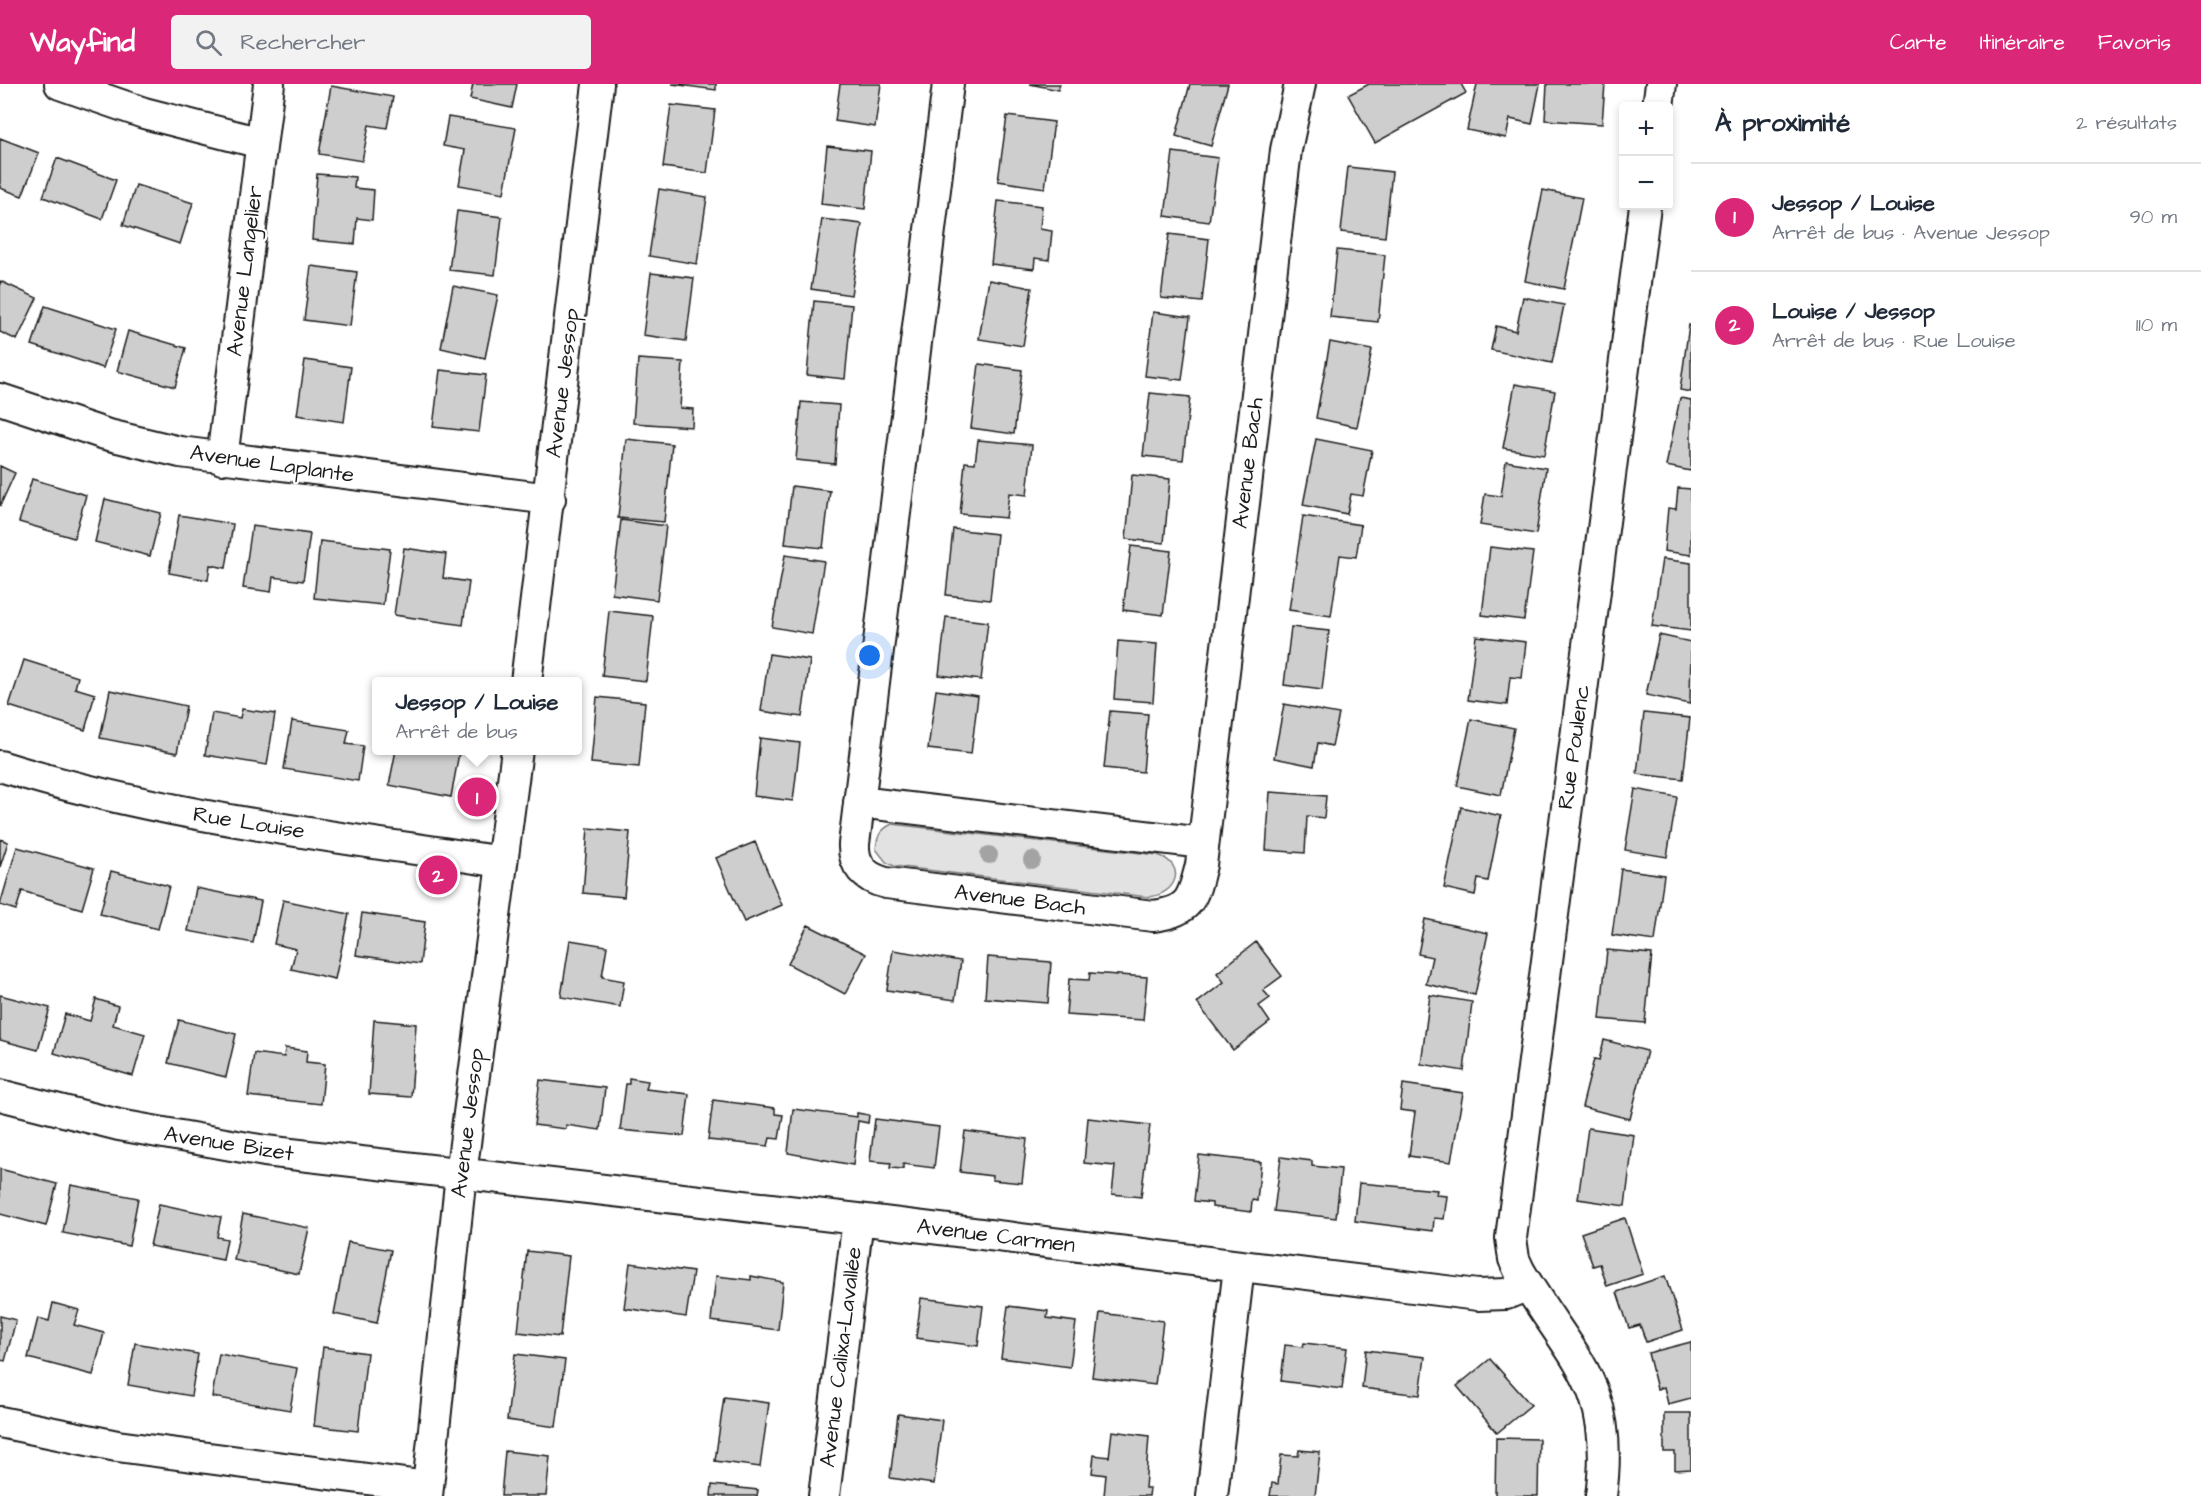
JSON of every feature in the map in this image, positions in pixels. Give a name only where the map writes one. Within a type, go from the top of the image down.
[{"type":"street","points":[[60,84],[144,113],[261,143]]},
{"type":"street","name":"Avenue Langelier","points":[[222,459],[269,84]]},
{"type":"street","name":"Avenue Jessop","points":[[527,677],[550,499],[598,84]]},
{"type":"street","name":"Avenue Bach","points":[[948,84],[854,851],[864,873],[877,881],[1142,915],[1171,915],[1190,899],[1197,885],[1286,150],[1300,84]]},
{"type":"street","points":[[1659,102],[1661,84]]},
{"type":"street","name":"Rue Poulenc","points":[[1601,1496],[1605,1440],[1598,1399],[1580,1363],[1528,1285],[1514,1259],[1511,1246],[1511,1223],[1644,210]]},
{"type":"street","name":"Avenue Laplante","points":[[0,399],[105,434],[222,459],[550,499]]},
{"type":"street","name":"Avenue Jessop","points":[[428,1492],[461,1174],[516,755]]},
{"type":"street","name":"Rue Louise","points":[[0,766],[83,790],[186,812],[502,862]]},
{"type":"street","points":[[859,802],[1203,843]]},
{"type":"street","name":"Avenue Bizet","points":[[0,1095],[119,1125],[228,1145],[461,1174]]},
{"type":"street","name":"Avenue Carmen","points":[[461,1174],[858,1219],[1491,1296],[1506,1294],[1528,1285]]},
{"type":"street","name":"Avenue Calixa-Lavallée","points":[[824,1496],[858,1219]]},
{"type":"street","points":[[1212,1496],[1239,1267]]},
{"type":"street","points":[[0,1422],[117,1446],[428,1492]]},
{"type":"shaded area","points":[[892,824],[1158,855],[1173,866],[1175,879],[1166,891],[1148,897],[894,866],[886,862],[876,849],[880,834]]},
{"type":"building","points":[[473,84],[517,84],[512,108],[470,99]]},
{"type":"building","points":[[672,84],[716,84],[716,90]]},
{"type":"building","points":[[840,84],[881,84],[875,127],[835,121]]},
{"type":"building","points":[[1030,84],[1060,84],[1058,90]]},
{"type":"building","points":[[1190,84],[1228,84],[1211,146],[1176,136]]},
{"type":"building","points":[[1369,84],[1461,84],[1466,93],[1375,143],[1348,95]]},
{"type":"building","points":[[1477,84],[1540,84],[1532,124],[1510,119],[1506,138],[1467,130]]},
{"type":"building","points":[[1547,84],[1605,84],[1602,124],[1545,120]]},
{"type":"building","points":[[331,86],[393,97],[387,128],[369,125],[362,161],[319,154]]},
{"type":"building","points":[[671,105],[715,110],[707,173],[663,167]]},
{"type":"building","points":[[1007,116],[1054,122],[1045,188],[998,181]]},
{"type":"building","points":[[448,117],[516,128],[504,193],[459,185],[465,150],[443,146]]},
{"type":"building","points":[[0,138],[39,153],[22,196],[0,188]]},
{"type":"building","points":[[827,146],[871,151],[865,209],[821,204]]},
{"type":"building","points":[[1173,152],[1218,158],[1209,222],[1165,216]]},
{"type":"building","points":[[57,158],[116,180],[102,219],[43,197]]},
{"type":"building","points":[[1348,167],[1392,172],[1385,237],[1341,232]]},
{"type":"building","points":[[317,174],[355,177],[354,188],[374,190],[372,220],[357,218],[355,244],[312,240]]},
{"type":"building","points":[[136,185],[193,203],[180,244],[123,225]]},
{"type":"building","points":[[659,189],[707,197],[697,264],[649,256]]},
{"type":"building","points":[[1543,190],[1582,198],[1564,289],[1525,281]]},
{"type":"building","points":[[998,201],[1042,206],[1040,229],[1052,231],[1049,260],[1035,258],[1034,269],[991,264]]},
{"type":"building","points":[[457,211],[502,217],[495,275],[449,270]]},
{"type":"building","points":[[822,219],[862,224],[851,295],[811,289]]},
{"type":"building","points":[[1169,234],[1209,239],[1202,302],[1161,298]]},
{"type":"building","points":[[1337,250],[1385,255],[1378,322],[1330,317]]},
{"type":"building","points":[[311,266],[357,272],[350,326],[304,320]]},
{"type":"building","points":[[651,273],[694,278],[686,341],[643,335]]},
{"type":"building","points":[[989,280],[1032,288],[1023,346],[979,339]]},
{"type":"building","points":[[0,281],[37,298],[17,340],[0,332]]},
{"type":"building","points":[[453,286],[498,295],[485,358],[441,348]]},
{"type":"building","points":[[1523,297],[1564,305],[1552,363],[1491,350],[1496,326],[1516,331]]},
{"type":"building","points":[[814,301],[852,305],[845,379],[807,375]]},
{"type":"building","points":[[45,306],[116,329],[103,368],[32,345]]},
{"type":"building","points":[[1153,312],[1190,317],[1182,380],[1145,376]]},
{"type":"building","points":[[1689,325],[1691,326],[1691,392],[1680,390]]},
{"type":"building","points":[[128,331],[186,348],[175,387],[117,371]]},
{"type":"building","points":[[1330,342],[1372,350],[1357,427],[1316,418]]},
{"type":"building","points":[[638,359],[683,362],[680,408],[693,409],[692,427],[633,423]]},
{"type":"building","points":[[305,360],[351,367],[344,422],[297,415]]},
{"type":"building","points":[[979,364],[1022,370],[1014,434],[971,428]]},
{"type":"building","points":[[440,370],[486,375],[479,432],[433,427]]},
{"type":"building","points":[[1515,384],[1555,391],[1544,455],[1503,448]]},
{"type":"building","points":[[1150,393],[1190,397],[1183,460],[1143,456]]},
{"type":"building","points":[[1680,398],[1691,400],[1691,471],[1666,466]]},
{"type":"building","points":[[801,402],[839,405],[835,464],[796,460]]},
{"type":"building","points":[[626,439],[672,444],[664,522],[618,518]]},
{"type":"building","points":[[1316,439],[1372,450],[1363,496],[1351,494],[1347,514],[1303,505]]},
{"type":"building","points":[[978,440],[1032,445],[1027,495],[1009,493],[1006,518],[960,514],[965,462],[975,463]]},
{"type":"building","points":[[1506,461],[1546,468],[1536,534],[1480,525],[1485,494],[1501,496]]},
{"type":"building","points":[[0,466],[15,473],[0,506]]},
{"type":"building","points":[[1132,475],[1170,479],[1164,543],[1126,539]]},
{"type":"building","points":[[32,479],[86,495],[74,538],[19,522]]},
{"type":"building","points":[[792,486],[830,491],[823,548],[785,544]]},
{"type":"building","points":[[1678,488],[1691,489],[1691,555],[1664,551],[1668,508],[1676,509]]},
{"type":"building","points":[[105,499],[161,513],[150,556],[95,542]]},
{"type":"building","points":[[179,515],[233,524],[226,568],[210,565],[208,580],[169,573]]},
{"type":"building","points":[[1303,516],[1361,525],[1356,557],[1340,555],[1331,616],[1289,610]]},
{"type":"building","points":[[621,520],[666,526],[657,600],[612,594]]},
{"type":"building","points":[[252,526],[310,534],[303,581],[273,577],[271,592],[243,588]]},
{"type":"building","points":[[953,529],[997,534],[990,600],[946,595]]},
{"type":"building","points":[[320,541],[390,549],[383,605],[314,598]]},
{"type":"building","points":[[1131,546],[1171,551],[1163,615],[1123,610]]},
{"type":"building","points":[[1490,547],[1533,552],[1524,620],[1482,615]]},
{"type":"building","points":[[404,548],[446,554],[443,578],[469,582],[463,625],[394,615]]},
{"type":"building","points":[[785,555],[824,561],[812,634],[772,627]]},
{"type":"building","points":[[1662,559],[1691,563],[1691,631],[1652,626]]},
{"type":"building","points":[[609,611],[653,616],[646,681],[602,676]]},
{"type":"building","points":[[946,617],[988,622],[981,680],[939,675]]},
{"type":"building","points":[[1291,627],[1329,631],[1322,690],[1284,685]]},
{"type":"building","points":[[1659,635],[1691,642],[1690,704],[1646,695]]},
{"type":"building","points":[[1476,636],[1526,642],[1522,678],[1510,677],[1507,705],[1468,700]]},
{"type":"building","points":[[1118,641],[1157,644],[1153,702],[1114,699]]},
{"type":"building","points":[[769,654],[810,660],[802,717],[761,711]]},
{"type":"building","points":[[24,660],[78,677],[75,688],[95,694],[85,730],[9,706]]},
{"type":"building","points":[[110,690],[186,706],[177,753],[100,738]]},
{"type":"building","points":[[936,690],[978,696],[971,754],[928,749]]},
{"type":"building","points":[[597,697],[645,702],[639,767],[591,763]]},
{"type":"building","points":[[1284,704],[1339,714],[1332,746],[1318,743],[1314,766],[1274,758]]},
{"type":"building","points":[[242,709],[275,714],[267,765],[205,755],[212,713],[240,718]]},
{"type":"building","points":[[1110,711],[1148,714],[1143,772],[1104,768]]},
{"type":"building","points":[[1644,713],[1690,718],[1683,779],[1637,774]]},
{"type":"building","points":[[1471,719],[1514,728],[1501,795],[1457,786]]},
{"type":"building","points":[[292,721],[349,730],[346,744],[363,746],[358,781],[284,769]]},
{"type":"building","points":[[760,738],[800,743],[793,801],[754,796]]},
{"type":"building","points":[[395,755],[459,755],[451,797],[389,785]]},
{"type":"building","points":[[1635,789],[1677,797],[1667,857],[1625,850]]},
{"type":"building","points":[[1270,792],[1326,796],[1324,818],[1307,816],[1305,853],[1266,850]]},
{"type":"building","points":[[1461,807],[1501,816],[1488,881],[1478,879],[1475,895],[1444,888]]},
{"type":"building","points":[[588,828],[630,832],[624,897],[583,893]]},
{"type":"building","points":[[0,839],[8,842],[0,867]]},
{"type":"building","points":[[755,842],[782,905],[744,922],[716,858]]},
{"type":"building","points":[[17,847],[94,868],[82,909],[22,891],[16,910],[0,905]]},
{"type":"building","points":[[1621,869],[1664,875],[1655,941],[1612,935]]},
{"type":"building","points":[[111,871],[169,886],[158,929],[100,914]]},
{"type":"building","points":[[196,888],[261,901],[253,943],[188,931]]},
{"type":"building","points":[[283,900],[349,914],[335,979],[291,969],[296,949],[274,944]]},
{"type":"building","points":[[362,913],[425,922],[420,964],[356,955]]},
{"type":"building","points":[[1425,919],[1488,933],[1475,995],[1426,984],[1432,957],[1418,954]]},
{"type":"building","points":[[808,925],[866,954],[845,994],[788,964]]},
{"type":"building","points":[[570,940],[607,946],[602,977],[624,981],[620,1007],[561,997]]},
{"type":"building","points":[[1256,942],[1282,976],[1263,990],[1270,998],[1259,1006],[1270,1022],[1233,1050],[1197,1003],[1224,982],[1217,973]]},
{"type":"building","points":[[893,950],[961,961],[955,1000],[887,990]]},
{"type":"building","points":[[1607,950],[1652,954],[1645,1023],[1600,1019]]},
{"type":"building","points":[[988,957],[1051,962],[1048,1003],[985,998]]},
{"type":"building","points":[[1090,973],[1147,977],[1143,1020],[1066,1015],[1069,979],[1089,980]]},
{"type":"building","points":[[0,995],[50,1008],[38,1050],[0,1040]]},
{"type":"building","points":[[1430,995],[1472,1002],[1464,1071],[1421,1064]]},
{"type":"building","points":[[96,999],[118,1006],[113,1025],[145,1034],[133,1076],[54,1053],[65,1014],[90,1021]]},
{"type":"building","points":[[179,1020],[236,1034],[226,1077],[168,1063]]},
{"type":"building","points":[[374,1020],[416,1024],[411,1097],[369,1094]]},
{"type":"building","points":[[1604,1040],[1647,1051],[1630,1119],[1582,1107],[1594,1059],[1599,1060]]},
{"type":"building","points":[[285,1048],[307,1051],[306,1062],[325,1064],[321,1104],[248,1096],[254,1053],[284,1057]]},
{"type":"building","points":[[629,1078],[648,1081],[646,1089],[689,1094],[684,1136],[620,1130],[626,1084],[629,1084]]},
{"type":"building","points":[[540,1080],[605,1088],[600,1130],[566,1125],[566,1129],[534,1125]]},
{"type":"building","points":[[1403,1084],[1463,1093],[1451,1162],[1409,1156],[1415,1112],[1400,1110]]},
{"type":"building","points":[[713,1100],[775,1108],[775,1114],[783,1115],[779,1139],[770,1138],[768,1146],[708,1140]]},
{"type":"building","points":[[793,1109],[857,1117],[857,1113],[869,1115],[868,1123],[858,1121],[853,1165],[788,1153]]},
{"type":"building","points":[[1088,1118],[1150,1125],[1141,1197],[1112,1194],[1115,1166],[1084,1163]]},
{"type":"building","points":[[875,1119],[939,1127],[934,1168],[903,1164],[903,1169],[890,1168],[891,1163],[870,1161]]},
{"type":"building","points":[[1588,1128],[1634,1135],[1625,1206],[1578,1199]]},
{"type":"building","points":[[965,1131],[1027,1139],[1022,1183],[992,1180],[992,1176],[960,1172]]},
{"type":"building","points":[[1199,1155],[1261,1162],[1257,1201],[1252,1200],[1251,1212],[1212,1207],[1212,1203],[1194,1201]]},
{"type":"building","points":[[1281,1157],[1312,1161],[1312,1166],[1341,1169],[1336,1218],[1274,1211]]},
{"type":"building","points":[[0,1169],[57,1184],[46,1226],[0,1214]]},
{"type":"building","points":[[1359,1183],[1437,1190],[1436,1195],[1447,1196],[1444,1219],[1434,1218],[1433,1231],[1355,1221]]},
{"type":"building","points":[[71,1185],[138,1198],[129,1246],[63,1233]]},
{"type":"building","points":[[159,1204],[221,1217],[217,1237],[227,1239],[223,1260],[150,1246]]},
{"type":"building","points":[[243,1214],[309,1228],[299,1274],[234,1260]]},
{"type":"building","points":[[1625,1218],[1643,1274],[1607,1286],[1600,1264],[1593,1266],[1581,1233]]},
{"type":"building","points":[[348,1242],[391,1250],[377,1323],[334,1314]]},
{"type":"building","points":[[527,1251],[569,1256],[560,1337],[518,1332]]},
{"type":"building","points":[[630,1263],[693,1272],[686,1317],[624,1308]]},
{"type":"building","points":[[716,1276],[751,1280],[751,1276],[783,1282],[778,1330],[711,1321]]},
{"type":"building","points":[[1665,1276],[1683,1330],[1646,1342],[1640,1325],[1629,1328],[1617,1292]]},
{"type":"building","points":[[921,1298],[983,1306],[978,1346],[916,1338]]},
{"type":"building","points":[[53,1303],[79,1310],[74,1325],[104,1333],[93,1375],[28,1358],[38,1318],[49,1321]]},
{"type":"building","points":[[1008,1306],[1048,1311],[1047,1318],[1076,1322],[1070,1367],[1001,1358]]},
{"type":"building","points":[[1100,1313],[1163,1321],[1155,1385],[1092,1377]]},
{"type":"building","points":[[0,1316],[16,1320],[5,1361],[0,1360]]},
{"type":"building","points":[[1691,1342],[1691,1398],[1668,1404],[1664,1387],[1657,1389],[1648,1353]]},
{"type":"building","points":[[135,1343],[198,1354],[191,1396],[128,1385]]},
{"type":"building","points":[[1304,1343],[1347,1348],[1342,1389],[1281,1381],[1285,1345],[1303,1347]]},
{"type":"building","points":[[323,1347],[367,1353],[358,1431],[314,1426]]},
{"type":"building","points":[[1366,1350],[1425,1357],[1420,1395],[1362,1388]]},
{"type":"building","points":[[219,1354],[297,1368],[290,1410],[212,1397]]},
{"type":"building","points":[[515,1354],[565,1360],[556,1427],[507,1420]]},
{"type":"building","points":[[1490,1359],[1531,1405],[1497,1433],[1457,1386]]},
{"type":"building","points":[[724,1397],[769,1403],[760,1467],[715,1461]]},
{"type":"building","points":[[1664,1413],[1691,1413],[1691,1469],[1675,1470],[1675,1452],[1664,1452]]},
{"type":"building","points":[[898,1414],[942,1420],[934,1484],[890,1478]]},
{"type":"building","points":[[1112,1431],[1149,1436],[1145,1488],[1150,1488],[1149,1496],[1104,1496],[1106,1475],[1092,1473],[1094,1455],[1109,1457]]},
{"type":"building","points":[[1496,1438],[1539,1439],[1538,1496],[1495,1496]]},
{"type":"building","points":[[1299,1450],[1320,1452],[1315,1496],[1270,1496],[1272,1483],[1278,1484],[1281,1455],[1298,1456]]},
{"type":"building","points":[[505,1451],[550,1456],[546,1496],[501,1496]]},
{"type":"building","points":[[712,1485],[758,1490],[757,1496],[711,1496]]},
{"type":"place","name":"Jessop / Louise","points":[[477,797]]},
{"type":"place","name":"Louise / Jessop","points":[[438,875]]}]
